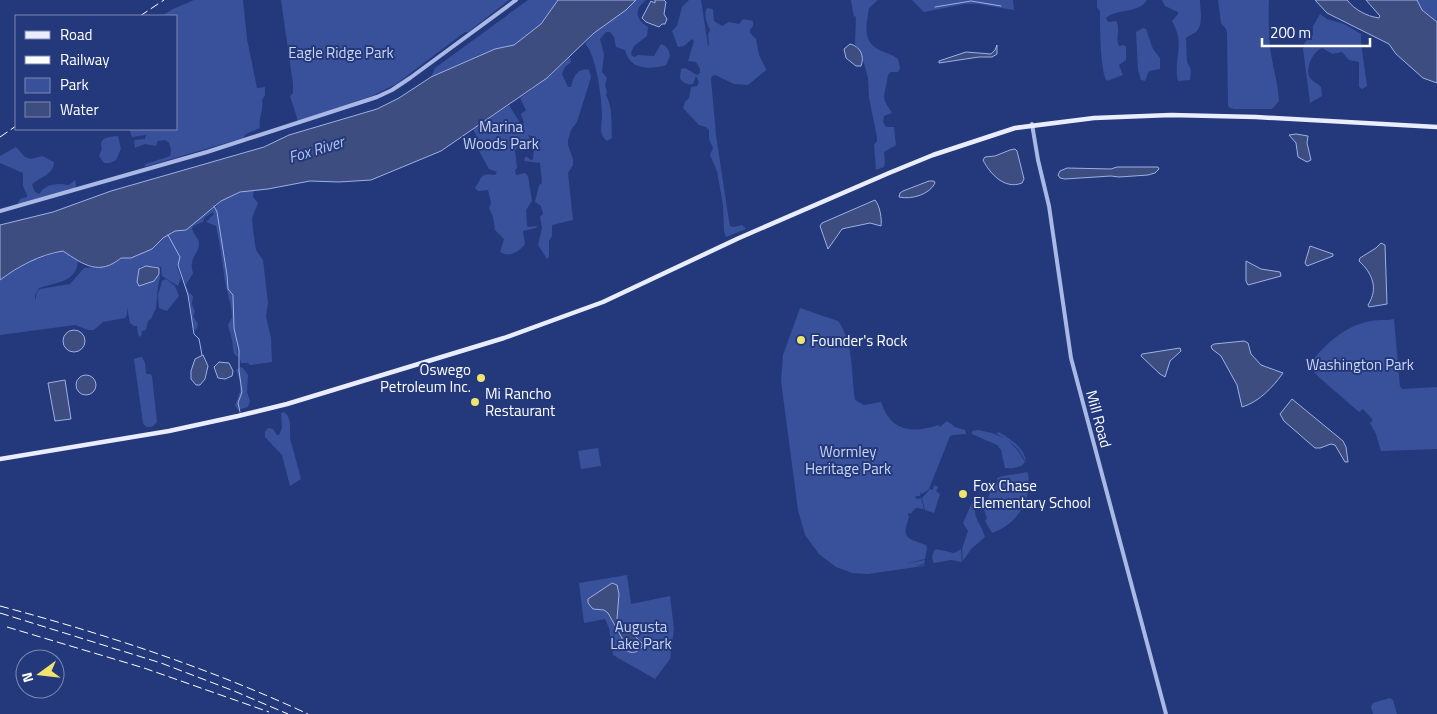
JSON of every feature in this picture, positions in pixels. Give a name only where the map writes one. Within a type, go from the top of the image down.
[{"type":"main road","points":[[0,459],[169,431],[238,416],[296,401],[504,338],[603,302],[739,238],[927,157],[1032,124],[1094,118],[1188,115],[1256,117],[1437,128]]},
{"type":"street","points":[[0,211],[114,180],[377,97],[410,78],[516,0]]},
{"type":"street","name":"Mill Road","points":[[1032,124],[1036,152],[1049,206],[1071,358],[1166,714]]},
{"type":"green space","points":[[194,0],[243,0],[247,39],[257,88],[265,87],[260,128],[246,134],[243,138],[144,167],[146,164],[170,156],[170,145],[165,140],[158,141],[156,146],[145,144],[135,148],[134,141],[145,139],[146,135],[132,137],[129,130],[178,130],[178,15],[163,15]]},
{"type":"green space","name":"Eagle Ridge Park","points":[[281,0],[509,0],[396,84],[372,96],[298,121],[290,96],[293,93],[293,84]]},
{"type":"green space","points":[[528,0],[558,0],[541,24],[514,45],[495,49],[431,77],[435,68]]},
{"type":"green space","points":[[636,0],[646,0],[639,7],[638,17],[648,27],[647,36],[634,46],[631,53],[632,56],[654,56],[661,44],[665,46],[670,56],[666,65],[653,68],[641,67],[631,61],[625,50],[616,47],[614,37],[610,32],[606,32],[600,39],[604,54],[602,72],[607,78],[605,85],[606,95],[610,105],[611,116],[612,138],[607,141],[601,133],[602,115],[598,77],[589,49],[585,44],[594,33],[626,10]]},
{"type":"green space","points":[[689,0],[701,0],[708,46],[710,30],[705,17],[707,8],[713,9],[714,21],[722,26],[729,22],[739,24],[743,19],[753,21],[750,33],[756,39],[759,55],[766,69],[748,85],[734,84],[715,75],[711,79],[716,135],[730,226],[742,225],[746,229],[726,237],[717,171],[710,155],[713,148],[709,139],[709,130],[699,125],[683,108],[689,98],[691,87],[697,86],[699,82],[696,76],[693,84],[687,84],[681,80],[681,69],[685,68],[697,75],[700,73],[700,69],[696,62],[688,61],[694,41],[692,39],[684,46],[678,47],[672,31],[677,26],[682,7]]},
{"type":"green space","points":[[851,0],[878,0],[869,8],[868,39],[876,48],[898,59],[900,68],[898,72],[891,72],[888,75],[884,96],[885,102],[892,113],[884,116],[883,122],[886,127],[894,127],[896,145],[884,152],[884,167],[876,170],[874,145],[877,137],[869,98],[868,78],[861,52],[855,44],[856,16],[854,17]]},
{"type":"green space","points":[[912,0],[1013,0],[1014,10],[978,4],[965,4],[924,12]]},
{"type":"green space","points":[[1097,0],[1147,0],[1138,7],[1106,18],[1108,22],[1116,21],[1119,46],[1124,45],[1126,47],[1126,60],[1119,65],[1123,75],[1107,81],[1103,69],[1100,11],[1097,7]]},
{"type":"green space","points":[[1162,0],[1200,0],[1200,25],[1196,32],[1186,38],[1187,62],[1191,70],[1190,80],[1178,81],[1179,44],[1172,21],[1178,12],[1165,6]]},
{"type":"green space","points":[[1218,0],[1269,0],[1270,47],[1279,101],[1272,109],[1235,109],[1228,106],[1227,33],[1221,23]]},
{"type":"green space","points":[[1417,0],[1437,0],[1437,22],[1422,10]]},
{"type":"green space","points":[[1320,14],[1327,19],[1344,24],[1361,34],[1367,86],[1362,89],[1359,87],[1359,62],[1349,60],[1342,52],[1333,54],[1322,48],[1313,56],[1308,72],[1311,79],[1321,87],[1322,96],[1310,103],[1303,49],[1305,42],[1313,35],[1313,26]]},
{"type":"green space","points":[[1143,28],[1146,29],[1153,49],[1160,58],[1160,69],[1149,71],[1145,81],[1141,80],[1138,70],[1136,32]]},
{"type":"green space","name":"Marina Woods Park","points":[[570,57],[571,62],[565,67],[562,74],[568,87],[571,87],[574,77],[581,70],[589,70],[591,77],[577,122],[571,130],[568,140],[573,159],[573,165],[568,173],[573,220],[552,225],[549,257],[547,259],[538,245],[542,228],[540,217],[543,214],[541,206],[535,202],[539,185],[542,183],[540,163],[524,161],[525,157],[533,159],[535,137],[528,135],[530,139],[515,150],[517,168],[515,170],[516,175],[525,173],[528,176],[532,201],[526,210],[527,225],[528,227],[537,226],[536,228],[523,231],[525,244],[520,249],[514,253],[503,254],[500,252],[504,239],[495,230],[489,208],[491,203],[488,190],[478,191],[475,188],[484,175],[495,175],[497,172],[489,169],[479,151],[482,146],[473,129],[509,105],[522,126],[524,123],[521,114],[526,110],[520,98],[547,78]]},
{"type":"green space","points":[[118,136],[121,149],[116,160],[104,163],[99,156],[103,140]]},
{"type":"green space","points":[[16,147],[25,157],[31,159],[42,156],[54,162],[49,173],[32,185],[35,192],[39,194],[47,186],[69,185],[75,180],[75,188],[21,205],[18,203],[20,199],[27,197],[23,186],[23,173],[0,163],[0,156]]},
{"type":"green space","points":[[254,190],[253,197],[258,203],[252,218],[253,230],[256,250],[263,260],[268,303],[266,316],[271,338],[272,362],[250,365],[248,363],[241,363],[236,340],[238,357],[234,354],[228,325],[232,317],[231,307],[216,226],[206,222],[214,214],[213,212],[205,217],[203,222],[192,228],[199,247],[192,263],[193,273],[186,285],[189,293],[193,296],[192,304],[195,312],[193,316],[198,324],[196,331],[193,327],[189,296],[178,263],[177,266],[181,278],[178,286],[162,276],[161,267],[140,267],[145,283],[153,281],[159,274],[160,277],[156,308],[151,319],[148,321],[146,330],[142,331],[141,337],[138,335],[137,326],[130,323],[127,307],[125,318],[103,322],[94,330],[88,330],[75,325],[0,335],[0,280],[30,261],[63,251],[78,261],[73,274],[69,278],[39,288],[35,295],[35,301],[37,292],[40,289],[70,284],[84,268],[102,267],[152,249],[163,238],[175,231],[184,230],[215,209],[227,198],[238,193]]},
{"type":"green space","points":[[166,279],[175,286],[179,296],[167,311],[159,308],[158,295],[162,281]]},
{"type":"green space","name":"Wormley Heritage Park","points":[[800,308],[838,321],[843,329],[851,359],[855,400],[864,405],[881,402],[890,419],[903,428],[919,429],[938,425],[940,427],[947,421],[955,427],[965,430],[966,434],[950,436],[929,489],[922,494],[921,492],[920,496],[916,496],[915,498],[921,498],[924,509],[916,508],[910,514],[909,512],[908,515],[907,536],[914,541],[926,545],[927,548],[925,559],[904,564],[925,560],[924,564],[914,566],[926,565],[868,574],[852,573],[836,567],[819,554],[805,535],[798,510],[781,381],[783,355]]},
{"type":"green space","name":"Washington Park","points":[[1394,319],[1400,387],[1403,389],[1437,387],[1437,449],[1381,451],[1376,434],[1370,423],[1373,420],[1363,409],[1359,412],[1309,367],[1310,363],[1323,349],[1344,331],[1361,323]]},
{"type":"green space","points":[[142,357],[145,363],[146,374],[152,376],[157,422],[150,427],[143,423],[134,359]]},
{"type":"green space","points":[[241,367],[248,375],[247,392],[250,401],[248,407],[238,410],[235,405],[240,388],[236,370]]},
{"type":"green space","points":[[284,412],[288,416],[290,423],[290,438],[301,479],[290,486],[282,455],[265,437],[265,432],[268,428],[273,429],[279,435],[282,428],[281,413]]},
{"type":"green space","points":[[978,430],[1006,439],[997,434],[998,432],[1007,437],[1020,448],[1026,462],[1019,450],[1007,439],[1025,462],[1019,467],[1005,468],[1001,450],[997,445],[972,434],[972,431]]},
{"type":"green space","points":[[598,448],[601,466],[581,469],[578,451]]},
{"type":"green space","points":[[1028,473],[1029,483],[1028,492],[1021,510],[1009,524],[992,533],[985,521],[987,518],[984,510],[981,509],[984,509],[991,490],[989,487],[992,487],[998,481],[997,478]]},
{"type":"green space","points":[[934,485],[938,487],[936,491],[940,494],[934,513],[925,510],[922,498],[930,489],[933,490]]},
{"type":"green space","points":[[974,498],[977,499],[975,511],[977,519],[985,537],[971,549],[963,561],[962,549],[968,531],[963,523]]},
{"type":"green space","points":[[936,549],[954,553],[961,549],[962,562],[951,560],[934,563],[932,556]]},
{"type":"green space","name":"Augusta Lake Park","points":[[627,575],[631,604],[670,596],[674,629],[670,659],[655,679],[613,655],[609,628],[605,619],[584,623],[579,583]]},
{"type":"green space","points":[[1390,698],[1393,700],[1397,714],[1373,714],[1371,707],[1373,703]]},
{"type":"water","name":"Fox River","points":[[558,0],[636,0],[626,10],[594,33],[547,78],[441,151],[371,180],[310,181],[240,192],[221,201],[186,230],[175,231],[163,238],[152,249],[131,258],[121,258],[106,266],[99,267],[78,261],[63,251],[46,255],[30,262],[0,280],[0,225],[53,212],[111,191],[264,147],[289,135],[377,109],[399,98],[431,77],[495,49],[514,45],[541,24]]},
{"type":"water","points":[[655,0],[664,0],[666,2],[664,14],[667,19],[665,24],[659,27],[646,22],[642,18],[651,1],[655,3]]},
{"type":"water","points":[[1315,0],[1347,0],[1361,12],[1379,18],[1380,16],[1366,0],[1417,0],[1422,10],[1437,22],[1437,83],[1423,78],[1396,54],[1389,44],[1327,13]]},
{"type":"water","points":[[850,44],[854,45],[861,52],[861,66],[856,66],[846,58],[844,49]]},
{"type":"water","points":[[997,45],[997,54],[992,57],[939,63],[939,61],[966,52],[991,54]]},
{"type":"water","points":[[1289,135],[1308,136],[1307,143],[1311,160],[1307,162],[1298,157],[1296,143]]},
{"type":"water","points":[[1015,149],[1017,151],[1024,179],[1022,183],[1016,185],[999,179],[983,160],[985,157],[995,156]]},
{"type":"water","points":[[1117,167],[1158,167],[1159,169],[1155,173],[1148,175],[1119,177],[1065,179],[1060,178],[1058,175],[1060,171],[1067,168],[1111,169]]},
{"type":"water","points":[[929,181],[934,181],[935,183],[925,193],[909,198],[899,197],[903,191]]},
{"type":"water","points":[[875,200],[880,213],[881,226],[870,223],[842,229],[828,249],[820,226],[822,223]]},
{"type":"water","points":[[1381,243],[1385,245],[1387,304],[1369,307],[1368,305],[1373,293],[1372,281],[1359,261],[1360,258]]},
{"type":"water","points":[[1310,246],[1333,254],[1333,256],[1307,266],[1305,263]]},
{"type":"water","points":[[1246,261],[1261,269],[1280,272],[1281,276],[1248,285],[1246,281]]},
{"type":"water","points":[[146,266],[159,268],[159,274],[154,281],[139,286],[137,282],[139,269]]},
{"type":"water","points":[[74,330],[82,333],[85,341],[82,349],[74,352],[66,349],[63,341],[66,333]]},
{"type":"water","points":[[1244,341],[1248,343],[1251,354],[1261,365],[1283,373],[1265,393],[1254,402],[1242,407],[1237,385],[1221,356],[1211,346],[1214,344]]},
{"type":"water","points":[[1180,348],[1181,351],[1170,361],[1165,377],[1141,356],[1142,354]]},
{"type":"water","points":[[203,355],[208,366],[205,379],[200,385],[196,385],[191,379],[191,371],[195,359]]},
{"type":"water","points":[[219,362],[229,363],[233,371],[232,376],[225,379],[218,378],[214,367]]},
{"type":"water","points":[[86,375],[93,378],[96,385],[93,392],[86,395],[79,392],[76,385],[79,378]]},
{"type":"water","points":[[65,380],[71,419],[55,421],[48,383]]},
{"type":"water","points":[[1292,399],[1343,441],[1346,447],[1348,462],[1345,462],[1335,445],[1331,444],[1315,448],[1284,421],[1280,414]]},
{"type":"water","points":[[612,583],[617,585],[619,594],[617,619],[642,643],[642,647],[636,652],[629,652],[624,648],[622,638],[608,613],[604,610],[593,609],[588,603],[588,599]]},
{"type":"waterway","points":[[935,7],[971,1],[1001,6]]},
{"type":"waterway","points":[[214,206],[217,212],[228,289],[233,295],[234,328],[239,350],[242,392],[238,403],[240,412]]},
{"type":"waterway","points":[[168,235],[180,257],[178,265],[188,295],[194,334],[199,339],[202,355]]},
{"type":"railway","points":[[142,15],[164,0]]},
{"type":"railway","points":[[0,137],[15,127]]},
{"type":"railway","points":[[0,606],[156,653],[271,697],[308,714]]},
{"type":"railway","points":[[0,613],[161,663],[288,714]]},
{"type":"railway","points":[[7,627],[144,668],[269,712]]},
{"type":"place","name":"Founder's Rock","points":[[801,340]]},
{"type":"place","name":"Oswego Petroleum Inc.","points":[[481,378]]},
{"type":"place","name":"Mi Rancho Restaurant","points":[[475,402]]},
{"type":"place","name":"Fox Chase Elementary School","points":[[963,494]]}]
